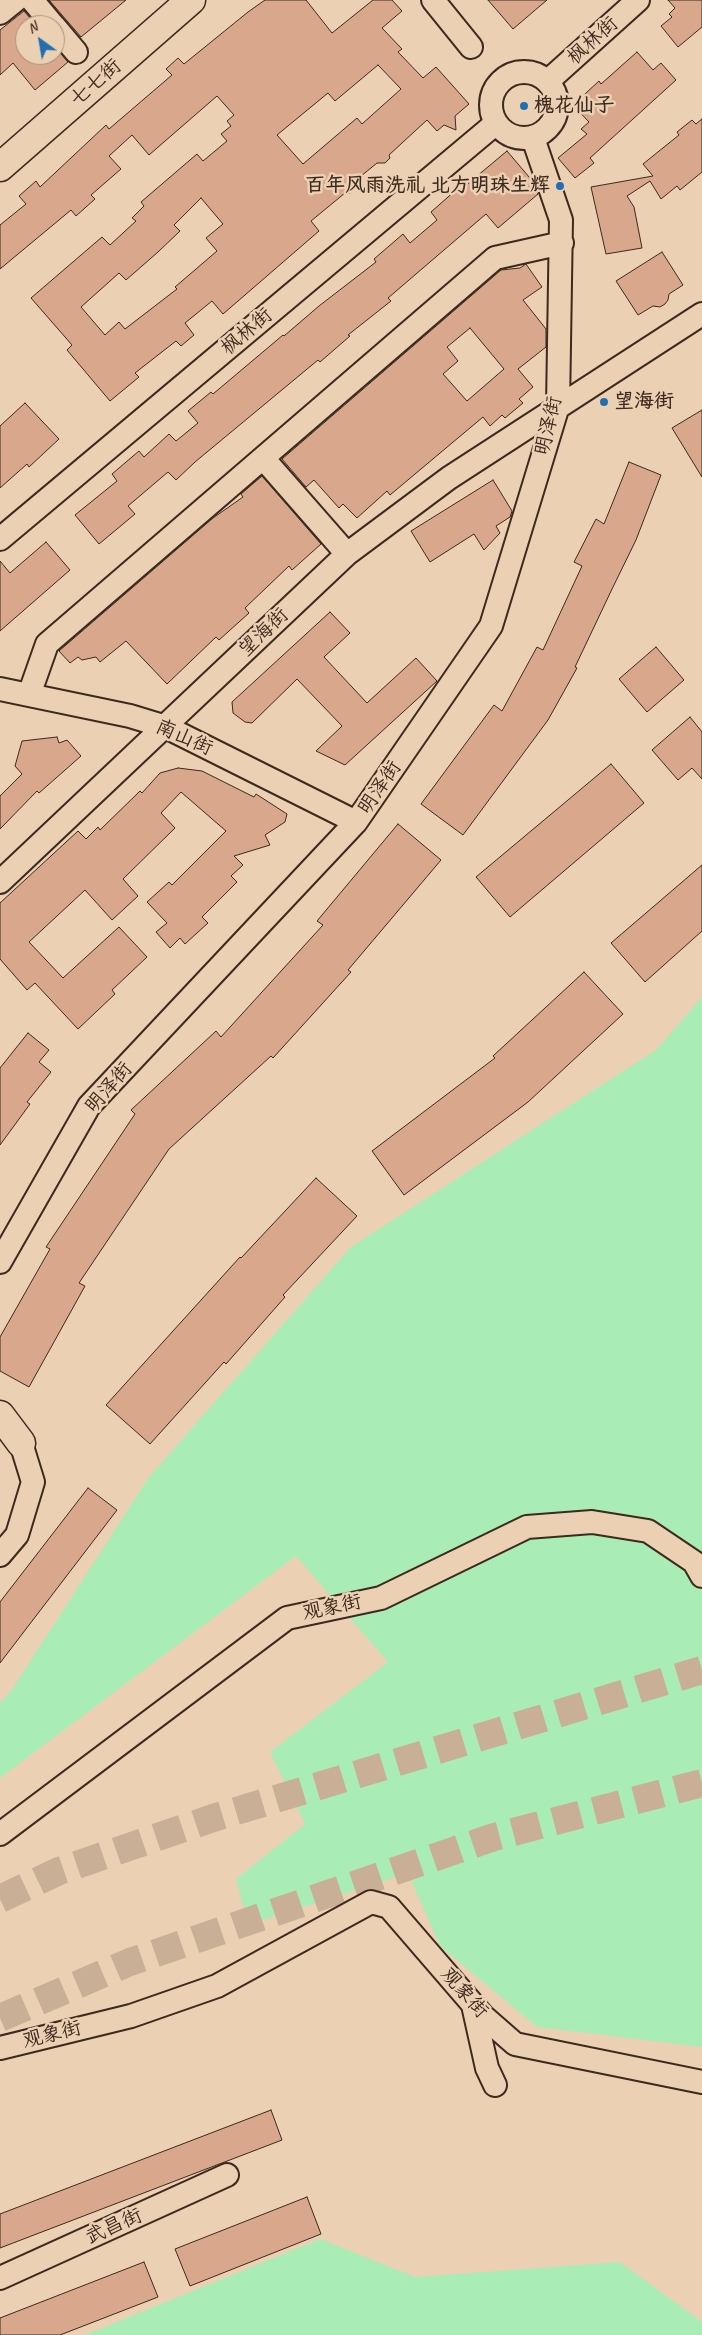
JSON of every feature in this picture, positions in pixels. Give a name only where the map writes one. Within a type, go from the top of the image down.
[{"type":"main road","name":"七七街","points":[[0,167],[191,0]]},
{"type":"main road","points":[[0,1415],[21,1443]]},
{"type":"street","points":[[0,13],[16,0]]},
{"type":"street","points":[[32,0],[45,15]]},
{"type":"street","points":[[433,0],[471,47]]},
{"type":"street","name":"枫林街","points":[[548,81],[638,0]]},
{"type":"street","points":[[65,39],[76,52]]},
{"type":"street","points":[[532,72],[548,81],[556,96],[556,114],[548,129],[533,138],[519,139],[505,134],[495,124],[490,110],[493,75],[532,72]]},
{"type":"street","name":"枫林街","points":[[0,539],[495,124]]},
{"type":"street","name":"明泽街","points":[[0,1262],[89,1106],[356,822],[491,626],[558,406],[561,220],[533,138]]},
{"type":"street","points":[[29,695],[47,644],[495,258],[562,243]]},
{"type":"street","name":"望海街","points":[[0,882],[348,554],[449,478],[702,314]]},
{"type":"street","points":[[263,458],[348,554]]},
{"type":"street","name":"南山街","points":[[0,689],[130,716],[166,727],[356,822]]},
{"type":"street","points":[[0,1555],[17,1535],[33,1482],[21,1443]]},
{"type":"street","name":"观象街","points":[[0,1834],[287,1618],[381,1598],[528,1527],[592,1522],[648,1531],[694,1562],[702,1576]]},
{"type":"street","name":"观象街","points":[[0,2048],[131,2016],[217,1986],[371,1902],[389,1907],[483,2016],[515,2044],[702,2082]]},
{"type":"street","points":[[473,2004],[487,2068],[495,2085]]},
{"type":"street","name":"武昌街","points":[[0,2278],[227,2175]]},
{"type":"green space","points":[[702,997],[702,2047],[537,2027],[440,1946],[408,1873],[248,1925],[236,1879],[305,1824],[270,1752],[388,1662],[296,1556],[0,1778],[0,1703],[11,1691],[149,1477],[351,1247],[656,1050]]},
{"type":"green space","points":[[320,2239],[415,2277],[620,2262],[702,2322],[702,2335],[85,2335]]},
{"type":"building","points":[[49,0],[126,0],[81,37],[65,18],[65,15],[62,15]]},
{"type":"building","points":[[265,0],[306,0],[332,33],[373,0],[392,0],[402,11],[382,28],[402,49],[398,52],[423,78],[436,67],[469,104],[455,116],[456,130],[444,125],[437,131],[427,120],[389,155],[390,158],[385,163],[377,163],[355,181],[356,188],[350,193],[345,193],[311,221],[319,231],[223,314],[212,301],[185,323],[194,335],[181,346],[176,341],[135,373],[139,377],[110,401],[67,350],[72,345],[31,298],[102,237],[110,245],[136,221],[132,218],[144,206],[141,202],[197,154],[203,161],[227,141],[221,134],[231,126],[227,121],[234,115],[217,96],[149,155],[132,135],[109,156],[121,169],[91,195],[95,199],[76,216],[71,210],[0,269],[0,225],[26,204],[19,196],[36,181],[40,187],[106,125],[109,129],[172,75],[166,69],[178,58],[184,64]],"holes":[[[378,65],[401,89],[362,124],[357,118],[303,164],[277,135],[328,93],[335,101]],[[201,198],[223,224],[206,238],[217,251],[175,287],[177,289],[125,329],[119,322],[105,335],[81,307],[119,273],[126,280],[158,252],[180,231],[174,225]]]},
{"type":"building","points":[[488,0],[547,0],[513,29]]},
{"type":"building","points":[[668,0],[702,0],[702,27],[678,47],[661,26],[672,17],[669,14],[675,8]]},
{"type":"building","points":[[24,11],[27,15],[19,15]]},
{"type":"building","points":[[15,18],[15,65],[64,65],[35,90],[13,63],[0,75],[0,30]]},
{"type":"building","points":[[637,52],[653,70],[661,63],[676,80],[590,158],[594,163],[575,178],[558,158],[587,134],[581,129],[589,122],[573,105],[599,81],[601,84]]},
{"type":"building","points":[[702,119],[702,172],[680,190],[677,186],[661,199],[650,181],[627,196],[634,207],[642,248],[606,254],[591,187],[653,176],[643,164],[679,135],[677,132],[692,120],[696,124]]},
{"type":"building","points":[[507,151],[535,184],[538,194],[498,228],[486,214],[388,298],[391,301],[348,335],[350,336],[320,362],[318,360],[176,480],[168,472],[128,506],[135,514],[99,544],[75,515],[117,481],[112,474],[139,451],[144,457],[169,434],[176,441],[198,423],[188,411],[211,392],[213,394],[283,335],[376,262],[374,259],[403,234],[410,243],[437,220],[431,212],[456,190],[458,192]]},
{"type":"building","points":[[662,252],[683,285],[669,294],[665,304],[660,307],[653,306],[638,315],[616,281]]},
{"type":"building","points":[[526,264],[542,287],[523,300],[546,329],[546,347],[518,369],[533,387],[519,399],[523,403],[505,418],[502,415],[490,426],[483,417],[390,495],[387,491],[357,518],[343,504],[339,508],[314,480],[306,487],[282,459],[501,270],[520,268]],"holes":[[[470,328],[504,369],[467,401],[443,374],[458,361],[447,347]]]},
{"type":"building","points":[[25,403],[59,439],[29,467],[27,464],[0,488],[0,426]]},
{"type":"building","points":[[702,410],[702,477],[672,428]]},
{"type":"building","points":[[629,462],[661,475],[636,540],[575,667],[577,668],[548,720],[463,835],[421,804],[494,705],[502,711],[537,647],[543,650],[582,566],[574,562],[596,519],[604,524]]},
{"type":"building","points":[[262,476],[321,544],[292,570],[289,566],[245,608],[249,613],[219,640],[216,637],[167,684],[126,641],[100,662],[96,657],[82,660],[78,657],[70,663],[59,651],[213,518],[243,497],[241,494]]},
{"type":"building","points":[[493,480],[512,511],[510,517],[496,526],[500,533],[484,550],[474,534],[430,562],[411,531]]},
{"type":"building","points":[[46,542],[70,570],[0,631],[0,561],[10,573]]},
{"type":"building","points":[[330,612],[350,633],[324,657],[367,703],[416,658],[437,681],[345,765],[316,751],[342,726],[297,679],[252,723],[245,722],[233,713],[232,702]]},
{"type":"building","points":[[656,647],[684,680],[647,712],[619,679]]},
{"type":"building","points":[[690,717],[702,732],[702,779],[692,768],[678,780],[652,750]]},
{"type":"building","points":[[57,737],[59,743],[67,740],[81,756],[39,793],[37,791],[0,829],[0,796],[22,774],[15,766],[22,741]]},
{"type":"building","points":[[611,764],[644,803],[510,917],[476,877]]},
{"type":"building","points":[[178,768],[202,771],[254,797],[256,794],[287,814],[285,822],[265,835],[270,845],[234,856],[243,865],[231,876],[237,882],[202,917],[208,923],[185,944],[180,938],[170,948],[156,932],[167,923],[147,902],[169,882],[172,885],[226,831],[181,792],[161,813],[175,828],[123,879],[138,896],[112,920],[85,890],[29,942],[63,978],[119,927],[147,957],[112,990],[115,994],[78,1029],[35,983],[27,990],[0,959],[0,903],[78,831],[86,839],[98,827],[100,830],[140,791],[142,793],[160,773]]},
{"type":"building","points":[[398,824],[441,860],[348,970],[351,972],[273,1058],[271,1056],[169,1149],[79,1283],[85,1286],[29,1387],[0,1371],[0,1337],[50,1249],[46,1247],[135,1114],[131,1110],[216,1031],[221,1037],[323,925],[317,921]]},
{"type":"building","points":[[702,865],[702,931],[645,982],[611,943]]},
{"type":"building","points":[[584,972],[623,1014],[528,1102],[404,1195],[372,1151],[495,1058],[493,1056]]},
{"type":"building","points":[[28,1033],[49,1050],[39,1062],[51,1072],[27,1102],[30,1104],[0,1145],[0,1068]]},
{"type":"building","points":[[316,1178],[357,1216],[283,1295],[285,1297],[226,1364],[224,1362],[150,1444],[106,1405],[240,1257]]},
{"type":"building","points":[[88,1488],[117,1510],[0,1663],[0,1602]]},
{"type":"building","points":[[271,2110],[282,2140],[0,2248],[0,2214]]},
{"type":"building","points":[[307,2197],[321,2234],[190,2286],[175,2249]]},
{"type":"building","points":[[144,2262],[158,2297],[60,2335],[0,2335],[0,2318]]},
{"type":"tunnel","points":[[0,1899],[59,1871],[213,1818],[702,1670]]},
{"type":"tunnel","points":[[0,2018],[130,1962],[494,1837],[702,1783]]},
{"type":"place","name":"槐花仙子","points":[[524,106]]},
{"type":"place","name":"百年风雨洗礼 北方明珠生辉","points":[[560,186]]},
{"type":"place","name":"望海街","points":[[604,402]]}]
